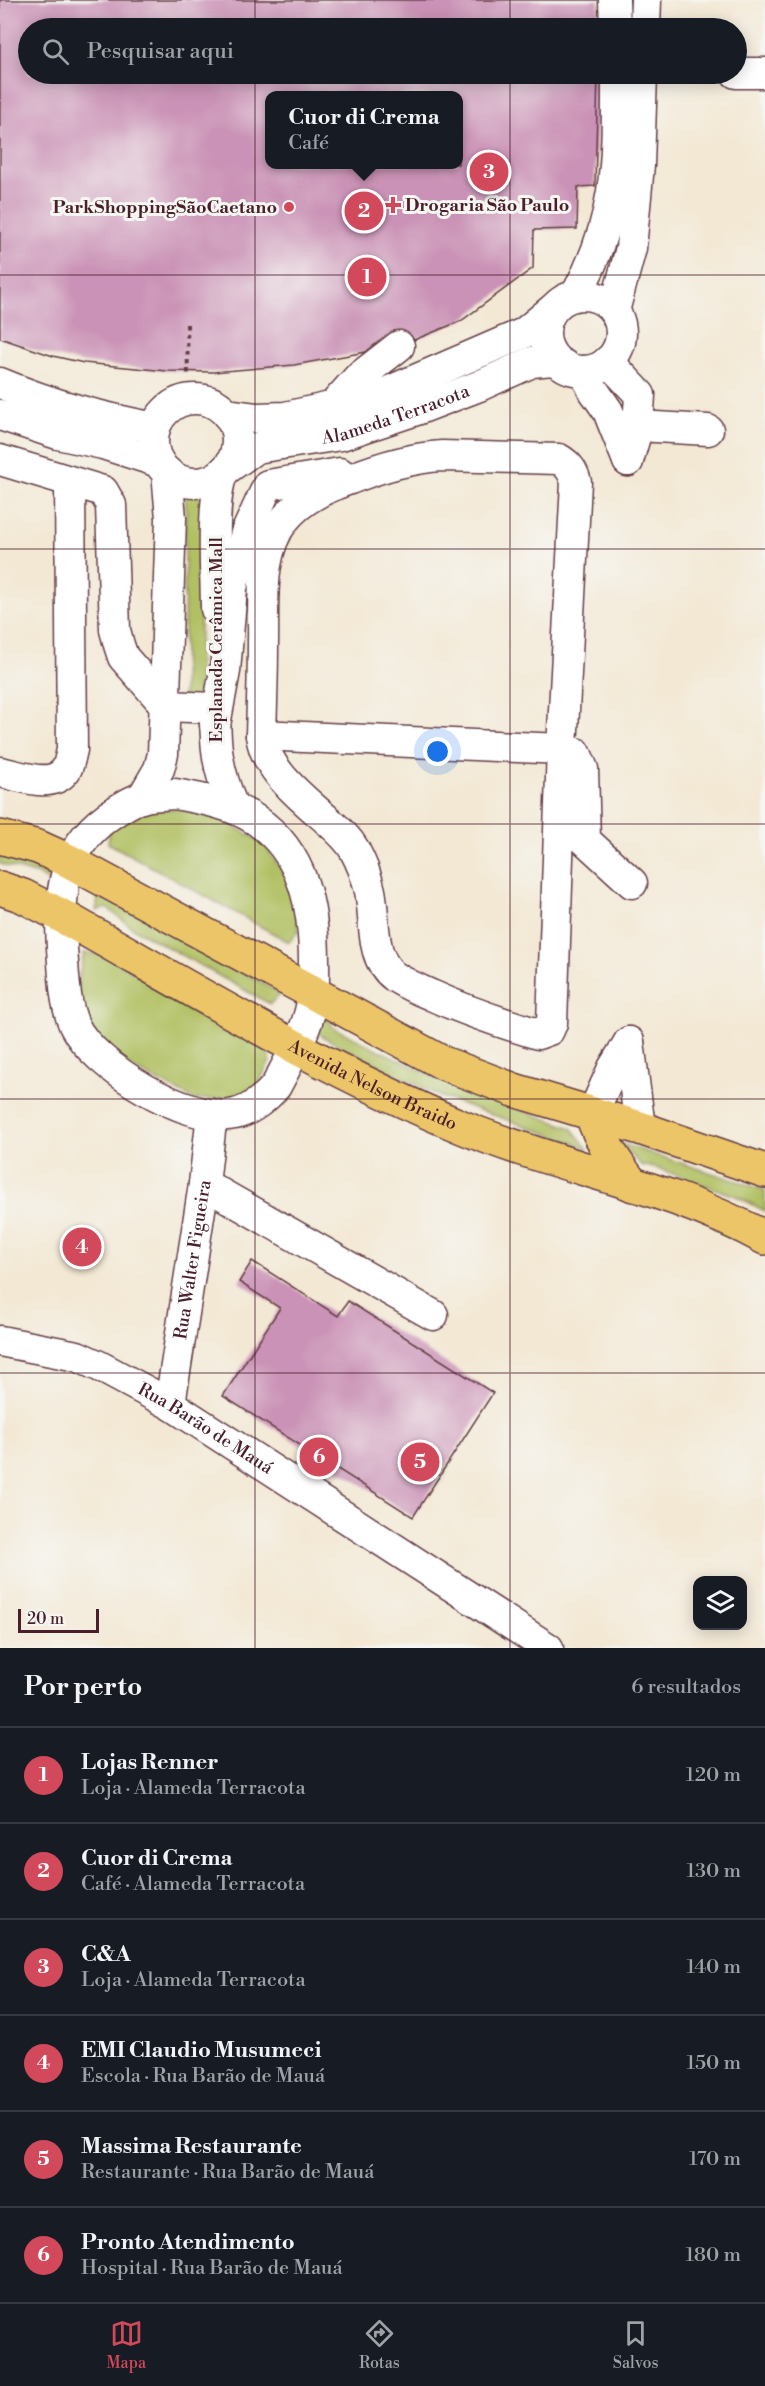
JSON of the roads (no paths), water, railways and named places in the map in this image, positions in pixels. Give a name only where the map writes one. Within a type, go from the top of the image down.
[{"type":"main road","points":[[0,837],[38,847],[69,861],[443,1064],[514,1090],[640,1128],[765,1171]]},
{"type":"main road","name":"Avenida Nelson Braido","points":[[0,888],[23,896],[60,915],[295,1046],[406,1102],[464,1128],[532,1153],[702,1209],[765,1238]]},
{"type":"main road","points":[[592,1115],[598,1133],[615,1164],[633,1185]]},
{"type":"street","points":[[614,0],[615,18]]},
{"type":"street","points":[[645,18],[646,0]]},
{"type":"street","points":[[747,73],[765,73]]},
{"type":"street","name":"Alameda Terracota","points":[[227,414],[257,418],[285,417],[376,397],[524,333],[565,302],[591,268],[609,217],[616,165],[617,84]]},
{"type":"street","points":[[614,311],[631,248],[639,165],[642,84]]},
{"type":"street","points":[[585,366],[592,388],[608,411],[628,462],[638,426],[640,395],[585,366],[554,357],[547,346],[546,321],[565,302],[597,298],[614,311],[619,320],[620,340],[616,352],[585,366]]},
{"type":"street","points":[[332,407],[357,378],[399,346]]},
{"type":"street","name":"Alameda Terracota","points":[[224,470],[256,448],[341,435],[419,409],[532,362],[552,360],[585,366]]},
{"type":"street","points":[[0,383],[70,409],[155,428]]},
{"type":"street","points":[[0,415],[58,434],[103,444],[163,467],[178,479],[190,482],[203,482],[224,470],[232,460],[237,448],[237,436],[227,414],[217,405],[205,400],[193,399],[169,408],[155,428],[154,451],[163,467],[171,518],[166,706],[163,754],[159,769],[142,798]]},
{"type":"street","points":[[638,426],[708,430]]},
{"type":"street","points":[[422,457],[552,458],[566,463],[573,471],[576,482],[562,749],[572,839],[552,1023],[549,1030],[538,1034],[469,1013],[393,976],[382,962],[378,951],[370,891],[365,872],[352,847],[343,834],[315,810],[270,763],[263,748],[261,735],[265,583],[270,547],[285,519],[303,502],[324,489],[370,471],[422,457]]},
{"type":"street","points":[[0,460],[70,483],[104,491],[111,505],[115,630],[123,657],[166,706],[215,717],[225,671],[232,588],[246,533],[268,485],[330,474],[370,471]]},
{"type":"street","name":"Esplanada Cerâmica Mall","points":[[224,470],[219,480],[216,512],[215,717],[217,761],[221,779],[233,807]]},
{"type":"street","points":[[0,772],[46,781],[56,778],[64,772],[72,750],[70,483]]},
{"type":"street","points":[[71,632],[115,630]]},
{"type":"street","points":[[261,735],[562,749]]},
{"type":"street","points":[[175,794],[206,799],[233,807],[270,831],[299,869],[310,905],[314,950],[314,995],[311,1010],[285,1070],[268,1097],[236,1114],[212,1114],[159,1097],[105,1063],[86,1044],[74,1025],[69,1005],[63,965],[60,915],[69,861],[80,843],[96,825],[117,810],[142,798],[175,794]]},
{"type":"street","points":[[572,839],[632,883]]},
{"type":"street","points":[[592,1115],[608,1077],[629,1042],[640,1128]]},
{"type":"street","name":"Rua Walter Figueira","points":[[170,1404],[204,1184],[212,1114]]},
{"type":"street","points":[[204,1184],[433,1315]]},
{"type":"street","name":"Rua Barão de Mauá","points":[[0,1341],[77,1356],[170,1404],[548,1648]]},
{"type":"place","name":"C&A","points":[[489,172]]},
{"type":"place","name":"Drogaria São Paulo","points":[[393,205]]},
{"type":"place","name":"ParkShoppingSãoCaetano","points":[[289,207]]},
{"type":"place","name":"Cuor di Crema","points":[[364,211]]},
{"type":"place","name":"Lojas Renner","points":[[367,277]]},
{"type":"place","name":"EMI Claudio Musumeci","points":[[82,1247]]},
{"type":"place","name":"Pronto Atendimento","points":[[319,1457]]},
{"type":"place","name":"Massima Restaurante","points":[[420,1462]]}]
